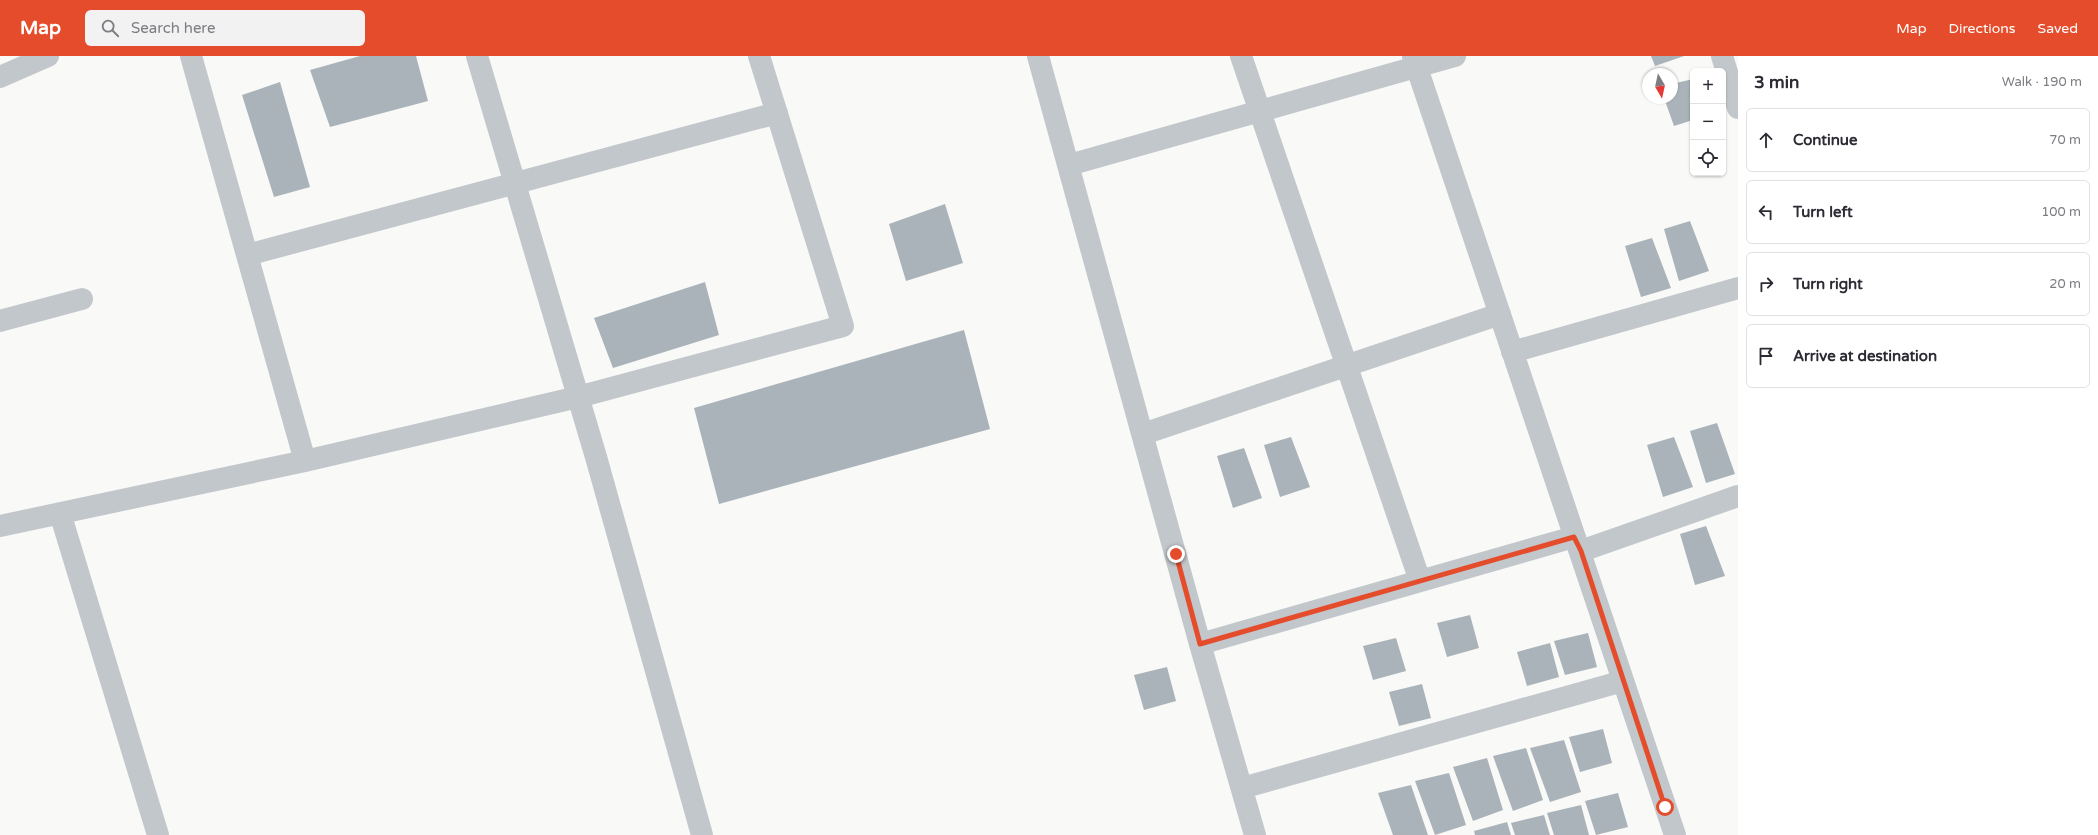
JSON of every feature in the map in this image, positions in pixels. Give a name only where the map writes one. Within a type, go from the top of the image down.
[{"type":"street","points":[[0,77],[48,56]]},
{"type":"street","points":[[190,56],[305,461]]},
{"type":"street","points":[[477,56],[578,397],[702,835]]},
{"type":"street","points":[[0,526],[305,461],[578,397],[843,326],[759,56]]},
{"type":"street","points":[[1038,56],[1200,644],[1255,835]]},
{"type":"street","points":[[1241,56],[1420,581]]},
{"type":"street","points":[[1069,166],[1259,111],[1414,61],[1455,56]]},
{"type":"street","points":[[1722,56],[1738,108]]},
{"type":"street","points":[[1414,61],[1674,835]]},
{"type":"street","points":[[247,255],[777,113]]},
{"type":"street","points":[[1512,352],[1738,288]]},
{"type":"street","points":[[0,321],[82,299]]},
{"type":"street","points":[[1143,434],[1500,314]]},
{"type":"street","points":[[1200,644],[1420,581],[1577,544],[1738,496]]},
{"type":"street","points":[[60,513],[158,835]]},
{"type":"street","points":[[1242,788],[1623,681]]},
{"type":"building","points":[[360,56],[416,56],[428,101],[330,127],[310,70]]},
{"type":"building","points":[[1651,56],[1684,56],[1655,66]]},
{"type":"building","points":[[1690,80],[1690,121],[1674,126],[1666,104],[1678,104],[1678,83]]},
{"type":"building","points":[[280,82],[310,187],[274,197],[242,95]]},
{"type":"building","points":[[945,204],[963,263],[906,281],[889,224]]},
{"type":"building","points":[[1690,221],[1709,271],[1679,281],[1664,229]]},
{"type":"building","points":[[1652,238],[1671,288],[1641,297],[1625,246]]},
{"type":"building","points":[[705,282],[719,335],[613,368],[594,318]]},
{"type":"building","points":[[964,330],[990,429],[719,504],[694,408]]},
{"type":"building","points":[[1717,423],[1735,474],[1706,483],[1690,431]]},
{"type":"building","points":[[1291,437],[1310,487],[1280,497],[1264,445]]},
{"type":"building","points":[[1674,437],[1693,487],[1663,497],[1647,445]]},
{"type":"building","points":[[1244,448],[1262,498],[1233,508],[1217,456]]},
{"type":"building","points":[[1706,526],[1725,576],[1695,585],[1680,534]]},
{"type":"building","points":[[1470,615],[1479,648],[1447,657],[1437,623]]},
{"type":"building","points":[[1588,633],[1597,667],[1565,675],[1554,641]]},
{"type":"building","points":[[1396,638],[1406,671],[1373,680],[1363,646]]},
{"type":"building","points":[[1550,643],[1559,677],[1527,686],[1517,652]]},
{"type":"building","points":[[1167,667],[1176,701],[1144,710],[1134,675]]},
{"type":"building","points":[[1422,684],[1431,718],[1399,726],[1389,692]]},
{"type":"building","points":[[1603,729],[1612,763],[1580,772],[1569,737]]},
{"type":"building","points":[[1564,740],[1581,792],[1550,802],[1530,748]]},
{"type":"building","points":[[1526,748],[1543,800],[1513,811],[1493,756]]},
{"type":"building","points":[[1487,758],[1503,810],[1473,821],[1453,767]]},
{"type":"building","points":[[1449,773],[1466,825],[1435,835],[1415,781]]},
{"type":"building","points":[[1411,785],[1428,835],[1393,835],[1378,793]]},
{"type":"building","points":[[1618,793],[1628,827],[1596,835],[1585,801]]},
{"type":"building","points":[[1581,805],[1589,835],[1554,835],[1547,813]]},
{"type":"building","points":[[1544,815],[1550,835],[1515,835],[1511,823]]},
{"type":"building","points":[[1507,822],[1511,835],[1475,835],[1474,831]]},
{"type":"route","points":[[1176,554],[1200,644],[1574,537],[1581,551],[1665,807]]}]
